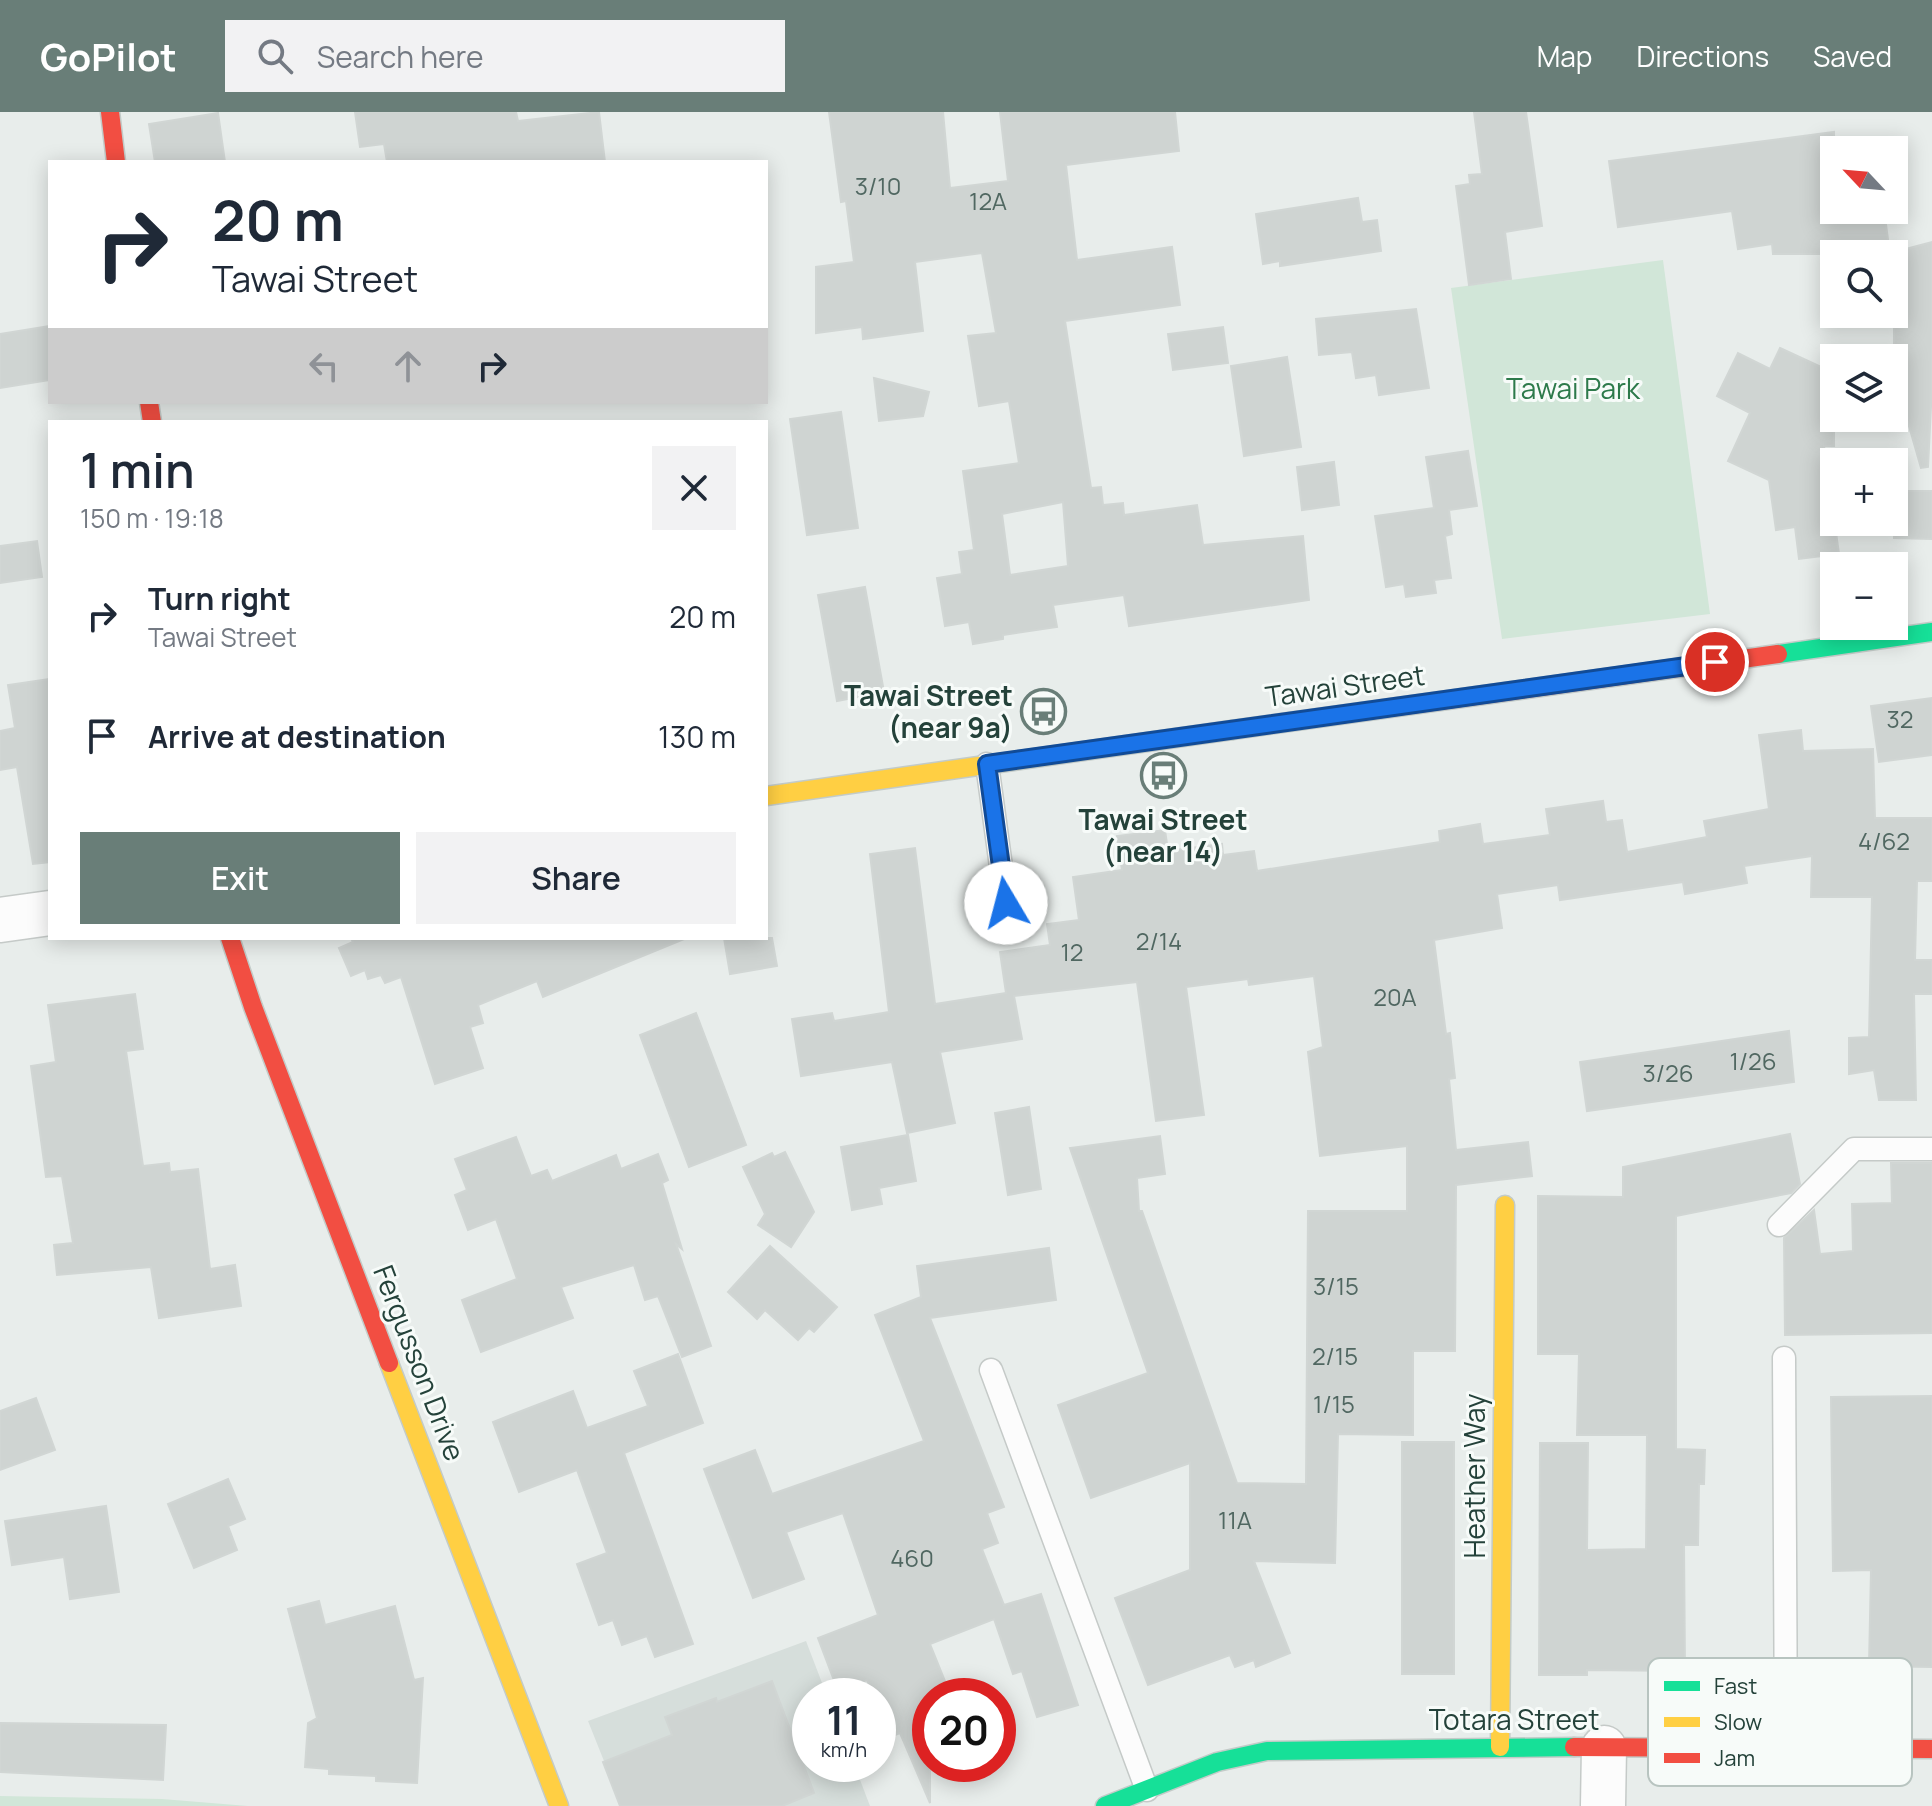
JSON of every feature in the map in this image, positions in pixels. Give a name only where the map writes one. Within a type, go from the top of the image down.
[{"type":"street","points":[[110,112],[116,160]]},
{"type":"street","name":"Tawai Street","points":[[768,796],[1932,632]]},
{"type":"street","points":[[0,920],[48,913]]},
{"type":"street","name":"Fergusson Drive","points":[[231,940],[253,1007],[559,1806]]},
{"type":"street","name":"Heather Way","points":[[1500,1747],[1505,1205]]},
{"type":"street","points":[[1603,1806],[1604,1748]]},
{"type":"street","name":"Totara Street","points":[[1105,1806],[1217,1762],[1267,1751],[1648,1748]]},
{"type":"street","name":"Totara Street","points":[[1912,1749],[1932,1749]]},
{"type":"lane","points":[[987,764],[1006,903]]},
{"type":"lane","points":[[1779,1225],[1854,1149],[1932,1149]]},
{"type":"lane","points":[[1784,1358],[1786,1658]]},
{"type":"lane","points":[[991,1370],[1147,1790]]},
{"type":"shaded area","points":[[806,1641],[820,1678],[792,1678],[792,1782],[861,1782],[870,1806],[622,1806],[588,1721]]},
{"type":"green space","name":"Tawai Park","points":[[1663,260],[1710,614],[1502,639],[1451,288]]},
{"type":"green space","points":[[0,1796],[162,1799],[248,1806],[0,1806]]},
{"type":"building","points":[[355,112],[516,112],[518,121],[599,112],[605,160],[387,160],[384,144],[360,147]]},
{"type":"building","points":[[829,112],[943,112],[950,188],[1008,181],[1000,112],[1175,112],[1179,151],[1066,165],[1077,260],[1172,247],[1180,305],[1065,321],[1091,488],[1101,487],[1103,505],[1123,503],[1124,515],[1197,505],[1203,545],[1303,536],[1309,600],[1129,626],[1124,595],[1053,605],[1057,627],[1003,635],[1003,639],[973,644],[969,622],[945,626],[937,578],[962,574],[959,552],[974,550],[963,471],[1019,463],[1009,401],[979,406],[968,336],[996,333],[982,253],[915,262],[923,331],[863,339],[862,327],[816,333],[816,267],[854,262],[846,201],[841,202]],"holes":[[[1063,502],[1068,566],[1010,575],[1002,514]]]},
{"type":"building","points":[[1474,112],[1526,112],[1542,226],[1505,232],[1511,279],[1469,285],[1456,186],[1470,184],[1469,175],[1482,174]]},
{"type":"building","points":[[218,113],[225,160],[155,160],[149,124]]},
{"type":"building","points":[[1834,132],[1834,136],[1820,136],[1820,224],[1886,224],[1888,240],[1820,240],[1820,254],[1773,254],[1772,244],[1738,249],[1732,211],[1618,227],[1609,161]]},
{"type":"building","points":[[1358,198],[1362,222],[1377,220],[1381,251],[1280,266],[1280,261],[1263,264],[1256,214]]},
{"type":"building","points":[[1932,242],[1932,386],[1928,467],[1921,468],[1908,423],[1908,344],[1894,344],[1894,328],[1908,328],[1908,248]]},
{"type":"building","points":[[1416,309],[1429,388],[1379,395],[1376,375],[1356,378],[1352,352],[1319,355],[1316,319]]},
{"type":"building","points":[[48,326],[48,380],[0,388],[0,334]]},
{"type":"building","points":[[1223,327],[1228,363],[1173,370],[1168,334]]},
{"type":"building","points":[[1780,348],[1820,367],[1820,432],[1834,432],[1834,446],[1820,448],[1820,536],[1836,536],[1839,552],[1820,552],[1820,556],[1799,559],[1795,527],[1776,530],[1769,480],[1728,461],[1750,413],[1717,396],[1738,353],[1770,369]]},
{"type":"building","points":[[1287,357],[1301,447],[1244,456],[1231,366]]},
{"type":"building","points":[[874,378],[929,392],[923,416],[879,421]]},
{"type":"building","points":[[841,412],[858,528],[807,535],[790,419]]},
{"type":"building","points":[[1468,451],[1477,506],[1449,510],[1452,534],[1445,536],[1451,578],[1434,580],[1436,593],[1406,597],[1404,584],[1386,587],[1375,516],[1434,508],[1426,457]]},
{"type":"building","points":[[1334,462],[1339,505],[1302,510],[1297,467]]},
{"type":"building","points":[[1908,491],[1932,491],[1932,539],[1894,538],[1908,536]]},
{"type":"building","points":[[37,541],[42,577],[0,583],[0,546]]},
{"type":"building","points":[[865,587],[884,692],[837,701],[818,595]]},
{"type":"building","points":[[48,679],[48,862],[33,864],[17,767],[0,770],[0,731],[15,728],[8,685]]},
{"type":"building","points":[[1932,698],[1932,755],[1879,762],[1871,706]]},
{"type":"building","points":[[1801,730],[1803,751],[1873,749],[1875,818],[1932,818],[1932,881],[1917,881],[1915,960],[1932,960],[1932,994],[1914,994],[1916,1100],[1879,1100],[1874,1070],[1849,1074],[1849,1038],[1869,1037],[1872,897],[1811,897],[1812,856],[1744,866],[1747,883],[1685,894],[1683,882],[1560,900],[1558,885],[1497,894],[1502,928],[1434,940],[1455,1078],[1449,1079],[1456,1150],[1528,1142],[1532,1176],[1456,1185],[1455,1351],[1413,1351],[1413,1435],[1338,1434],[1335,1563],[1254,1561],[1290,1653],[1256,1667],[1254,1660],[1235,1667],[1230,1655],[1148,1685],[1115,1598],[1190,1570],[1190,1463],[1091,1498],[1058,1405],[1148,1373],[1070,1148],[1160,1136],[1165,1174],[1137,1178],[1139,1211],[1142,1211],[1237,1483],[1306,1484],[1308,1211],[1407,1211],[1407,1146],[1320,1156],[1308,1052],[1323,1047],[1314,976],[1249,985],[1248,979],[1186,987],[1204,1115],[1156,1121],[1137,982],[1014,996],[1022,1039],[940,1052],[955,1123],[907,1133],[892,1062],[801,1076],[792,1019],[832,1013],[834,1021],[889,1012],[870,854],[915,848],[935,1004],[1006,993],[1000,952],[1050,945],[1047,924],[1079,920],[1073,877],[1122,870],[1117,836],[1165,830],[1168,851],[1222,844],[1223,855],[1254,851],[1257,871],[1440,842],[1439,831],[1480,824],[1483,844],[1550,835],[1546,809],[1603,801],[1606,822],[1622,820],[1627,852],[1707,837],[1704,821],[1769,809],[1759,735]]},
{"type":"building","points":[[772,938],[777,966],[730,974],[724,940]]},
{"type":"building","points":[[682,940],[543,997],[537,981],[478,1005],[483,1023],[470,1027],[483,1068],[435,1084],[401,977],[385,983],[381,975],[368,979],[365,970],[351,976],[339,948],[353,942]]},
{"type":"building","points":[[135,994],[143,1049],[126,1051],[143,1166],[169,1163],[170,1172],[198,1169],[210,1269],[235,1265],[241,1306],[159,1318],[151,1267],[57,1275],[54,1245],[73,1243],[62,1176],[46,1177],[31,1066],[56,1062],[48,1005]]},
{"type":"building","points":[[696,1013],[746,1145],[689,1167],[640,1035]]},
{"type":"building","points":[[1789,1031],[1794,1082],[1587,1111],[1580,1062]]},
{"type":"building","points":[[1029,1107],[1041,1189],[1008,1195],[995,1113]]},
{"type":"building","points":[[1790,1134],[1800,1184],[1791,1193],[1676,1216],[1676,1449],[1705,1450],[1704,1484],[1699,1484],[1698,1545],[1684,1545],[1685,1658],[1648,1658],[1648,1671],[1587,1670],[1587,1675],[1539,1675],[1540,1443],[1588,1443],[1587,1550],[1646,1549],[1647,1435],[1577,1435],[1579,1354],[1538,1354],[1538,1196],[1623,1197],[1623,1167]]},
{"type":"building","points":[[908,1135],[916,1181],[879,1188],[882,1204],[852,1210],[841,1147]]},
{"type":"building","points":[[516,1137],[531,1176],[547,1170],[552,1181],[616,1155],[621,1169],[658,1154],[668,1180],[662,1183],[682,1249],[676,1244],[711,1346],[682,1357],[658,1296],[645,1300],[634,1265],[561,1287],[573,1318],[481,1352],[462,1300],[517,1279],[496,1219],[468,1230],[455,1195],[467,1190],[455,1159]]},
{"type":"building","points":[[785,1152],[814,1212],[791,1247],[758,1225],[765,1214],[743,1167],[772,1153],[774,1157]]},
{"type":"building","points":[[1891,1163],[1932,1163],[1932,1333],[1785,1335],[1784,1238],[1814,1210],[1820,1254],[1853,1251],[1852,1204],[1892,1203]]},
{"type":"building","points":[[770,1246],[837,1307],[814,1332],[809,1328],[798,1340],[765,1310],[757,1319],[728,1292]]},
{"type":"building","points":[[1049,1248],[1056,1300],[930,1318],[1004,1507],[987,1513],[998,1543],[982,1549],[1004,1605],[1041,1594],[1078,1705],[1037,1717],[1022,1671],[1013,1674],[994,1619],[930,1644],[944,1678],[912,1678],[912,1761],[900,1733],[896,1735],[896,1678],[833,1678],[818,1638],[878,1615],[843,1513],[786,1532],[804,1579],[753,1598],[704,1469],[755,1450],[772,1494],[924,1441],[875,1315],[921,1297],[917,1266]]},
{"type":"building","points":[[678,1354],[703,1423],[624,1453],[693,1644],[655,1657],[647,1636],[622,1645],[613,1620],[599,1625],[577,1564],[607,1553],[577,1470],[519,1492],[493,1422],[573,1391],[587,1428],[648,1406],[634,1371]]},
{"type":"building","points":[[1932,1396],[1932,1667],[1912,1667],[1912,1658],[1869,1658],[1871,1570],[1833,1571],[1831,1397]]},
{"type":"building","points":[[36,1398],[55,1450],[0,1470],[0,1411]]},
{"type":"building","points":[[1402,1442],[1454,1442],[1454,1674],[1402,1674]]},
{"type":"building","points":[[228,1479],[245,1519],[228,1526],[237,1550],[194,1568],[168,1504]]},
{"type":"building","points":[[106,1506],[119,1592],[70,1599],[64,1557],[12,1565],[5,1521]]},
{"type":"building","points":[[319,1601],[325,1625],[395,1606],[414,1680],[423,1678],[417,1783],[376,1781],[376,1776],[329,1774],[329,1769],[305,1767],[308,1723],[317,1718],[288,1609]]},
{"type":"building","points":[[772,1681],[792,1734],[792,1782],[810,1782],[814,1793],[782,1806],[620,1806],[603,1762],[672,1735],[665,1717],[716,1698],[717,1702]]},
{"type":"building","points":[[0,1723],[166,1725],[163,1780],[0,1772]]},
{"type":"building","points":[[921,1782],[930,1782],[930,1803]]},
{"type":"traffic: fast","points":[[1778,654],[1932,632]]},
{"type":"traffic: fast","points":[[1105,1806],[1217,1762],[1267,1751],[1574,1747]]},
{"type":"traffic: slow","points":[[768,796],[1232,730]]},
{"type":"traffic: slow","points":[[1500,1747],[1505,1205]]},
{"type":"traffic: slow","points":[[389,1363],[559,1806]]},
{"type":"traffic: jam","points":[[110,112],[116,160]]},
{"type":"traffic: jam","points":[[149,404],[152,420]]},
{"type":"traffic: jam","points":[[1232,730],[1778,654]]},
{"type":"traffic: jam","points":[[231,940],[253,1007],[389,1363]]},
{"type":"traffic: jam","points":[[1574,1747],[1648,1747]]},
{"type":"traffic: jam","points":[[1912,1749],[1932,1749]]},
{"type":"place","name":"Tawai Street (near 9a)","points":[[1044,712]]},
{"type":"place","name":"Tawai Street (near 14)","points":[[1163,776]]},
{"type":"route","points":[[1006,903],[987,764],[1715,662]]}]
